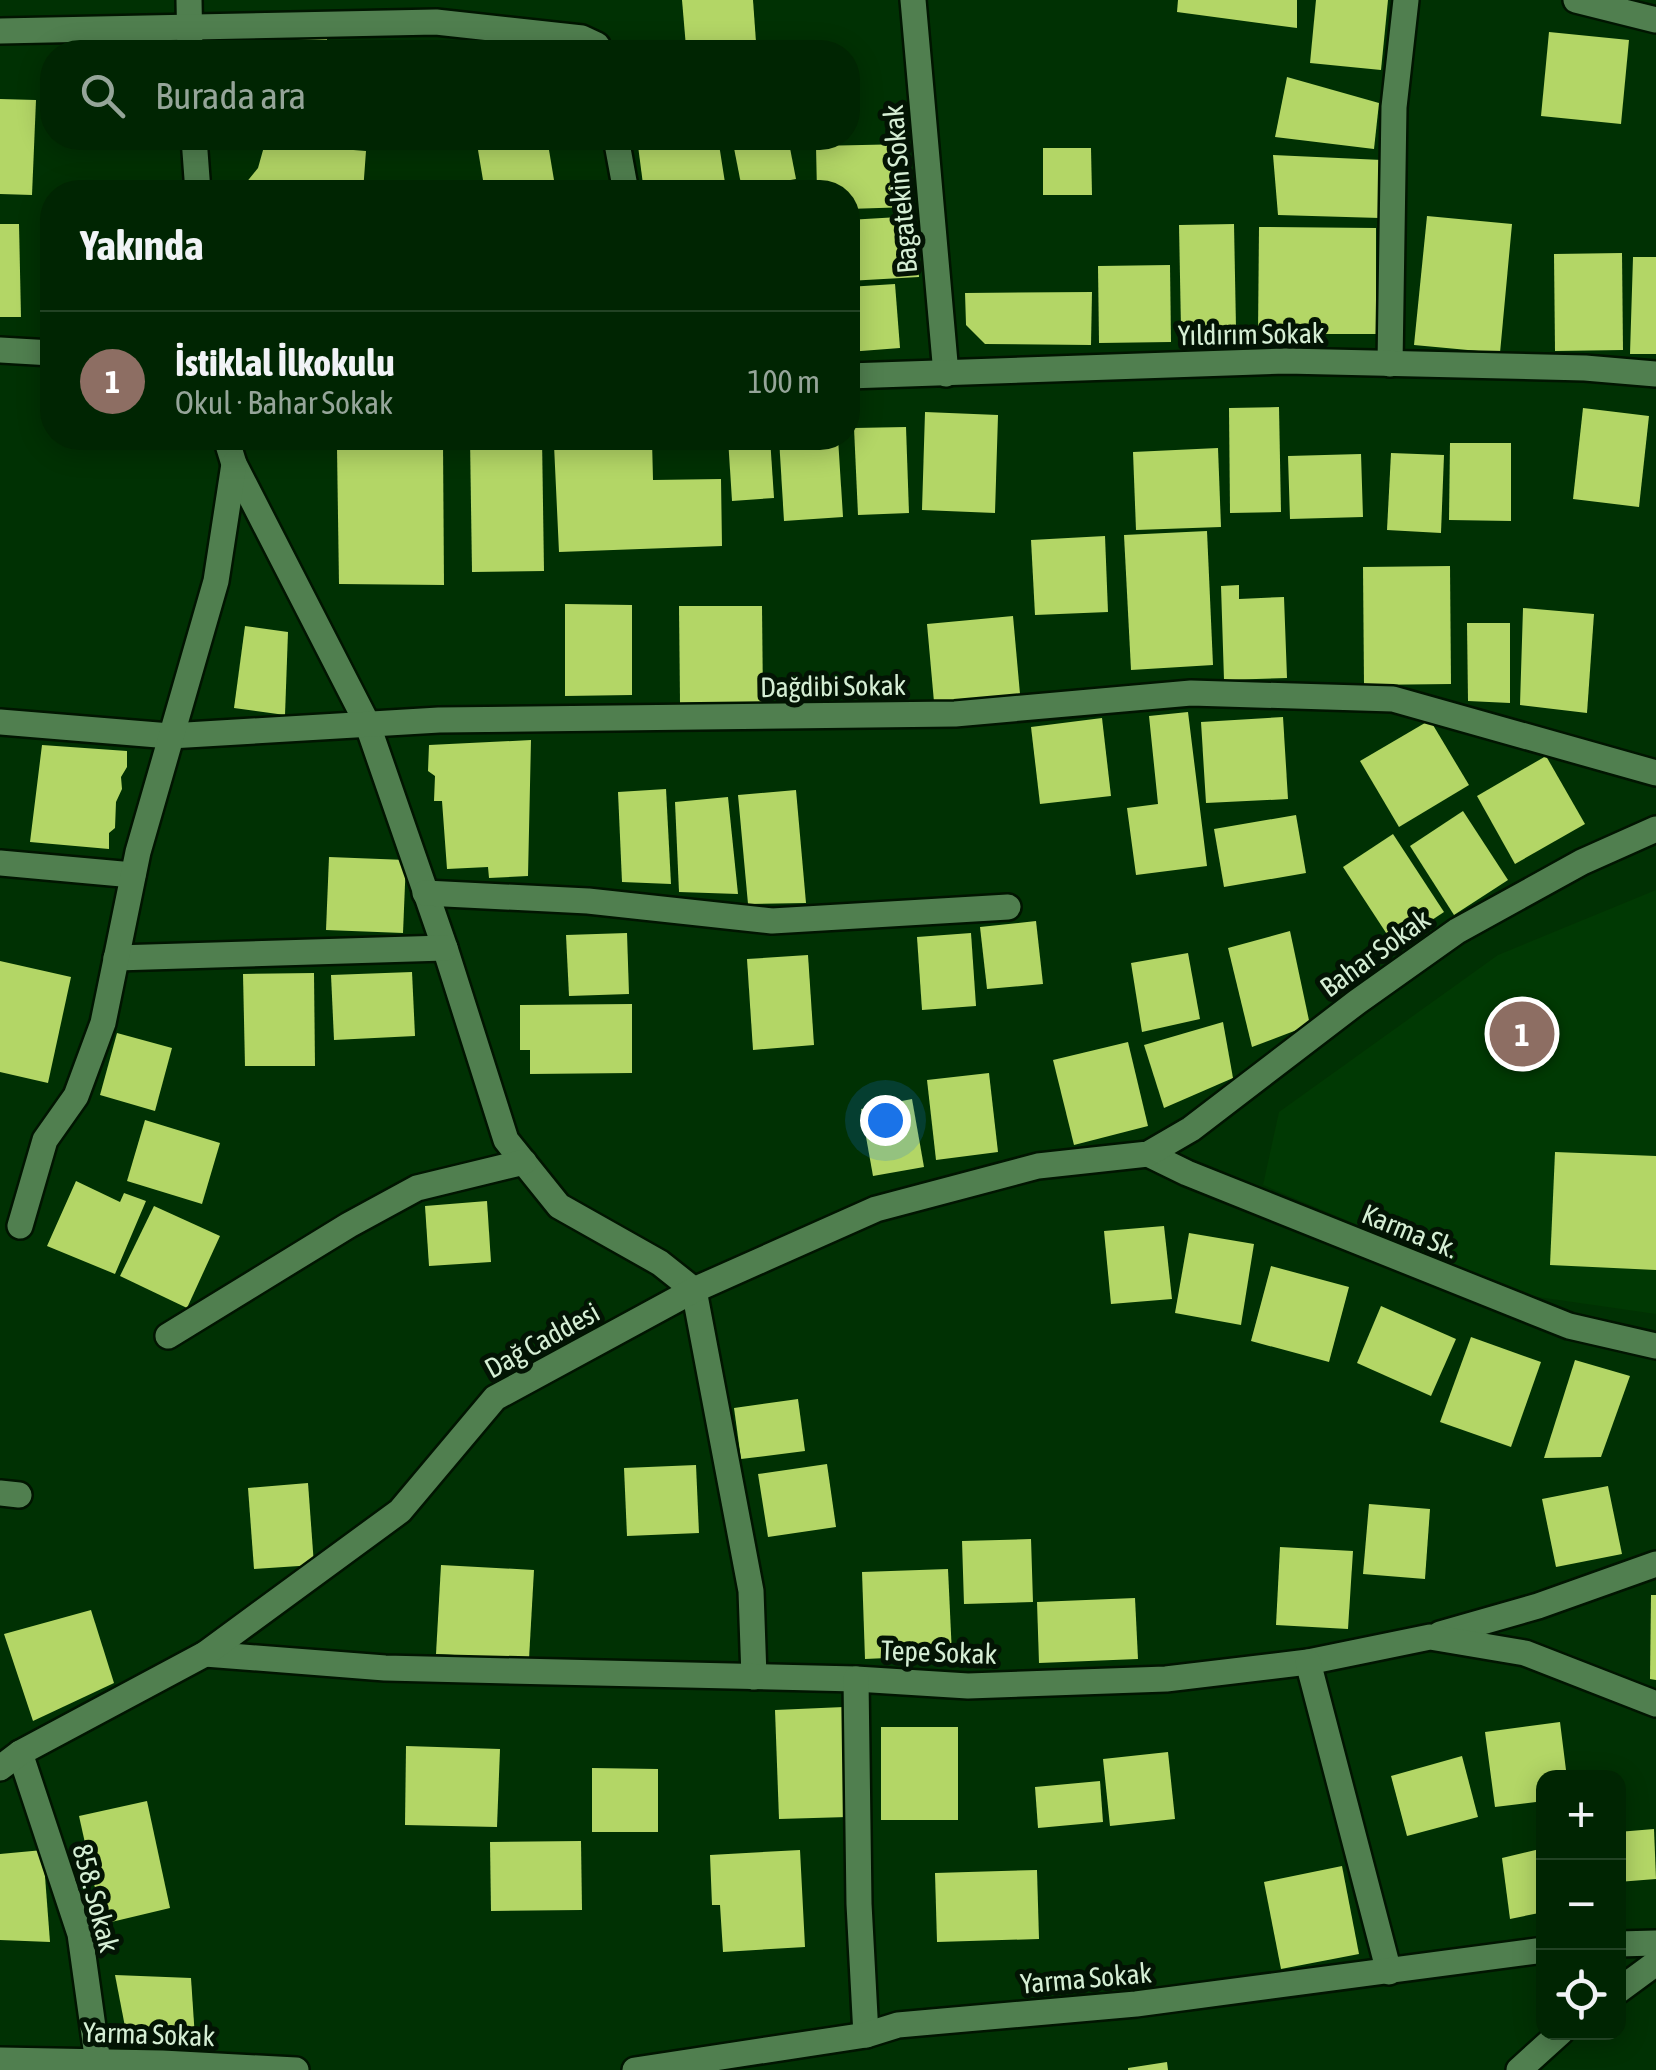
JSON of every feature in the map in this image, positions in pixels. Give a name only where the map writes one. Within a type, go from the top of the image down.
[{"type":"street","name":"Bagatekin Sokak","points":[[913,0],[946,374]]},
{"type":"street","points":[[1390,364],[1394,107],[1406,0]]},
{"type":"street","points":[[1576,0],[1656,20]]},
{"type":"street","points":[[189,13],[190,40]]},
{"type":"street","points":[[0,30],[189,13],[436,22],[586,40]]},
{"type":"street","points":[[195,150],[197,180]]},
{"type":"street","points":[[618,150],[624,180]]},
{"type":"street","points":[[0,350],[40,352]]},
{"type":"street","name":"Yıldırım Sokak","points":[[860,376],[1286,361],[1584,368],[1656,374]]},
{"type":"street","points":[[230,450],[367,723],[506,1140],[560,1206],[660,1263],[694,1290],[751,1590],[754,1677]]},
{"type":"street","points":[[20,1226],[45,1140],[76,1096],[103,1023],[133,875],[216,581],[234,464]]},
{"type":"street","name":"Dağdibi Sokak","points":[[0,722],[170,736],[367,723],[955,714],[1192,693],[1393,699],[1656,772]]},
{"type":"street","name":"Bahar Sokak","points":[[1148,1154],[1191,1129],[1457,931],[1582,862],[1656,829]]},
{"type":"street","points":[[0,863],[133,875]]},
{"type":"street","points":[[425,893],[588,901],[772,921],[1008,907]]},
{"type":"street","points":[[116,958],[445,948]]},
{"type":"street","name":"Dağ Caddesi","points":[[10,1761],[206,1654],[400,1511],[495,1398],[694,1290],[876,1209],[1038,1166],[1148,1154]]},
{"type":"street","name":"Karma Sk.","points":[[1148,1154],[1569,1326],[1656,1346]]},
{"type":"street","points":[[168,1336],[417,1188],[524,1162]]},
{"type":"street","points":[[1430,1637],[1538,1606],[1656,1564]]},
{"type":"street","name":"Tepe Sokak","points":[[206,1654],[385,1668],[968,1686],[1166,1679],[1308,1662],[1430,1637],[1525,1653],[1656,1704]]},
{"type":"street","points":[[1308,1662],[1389,1972]]},
{"type":"street","points":[[856,1680],[859,1904],[866,2035]]},
{"type":"street","name":"858. Sokak","points":[[10,1761],[80,1934],[98,2063]]},
{"type":"street","points":[[1626,1944],[1656,1943]]},
{"type":"street","name":"Yarma Sokak","points":[[636,2070],[866,2035],[898,2025],[1136,2004],[1536,1951]]},
{"type":"street","points":[[1626,1985],[1656,1964]]},
{"type":"street","points":[[1518,2070],[1552,2040]]},
{"type":"street","name":"Yarma Sokak","points":[[0,2060],[296,2070]]},
{"type":"shaded area","points":[[1656,890],[1656,1314],[1524,1295],[1263,1185],[1279,1112],[1498,955]]},
{"type":"building","points":[[682,0],[753,0],[756,40],[685,40]]},
{"type":"building","points":[[1178,0],[1297,0],[1297,28],[1177,12]]},
{"type":"building","points":[[1316,0],[1388,0],[1381,70],[1310,63]]},
{"type":"building","points":[[1549,32],[1629,40],[1621,124],[1541,116]]},
{"type":"building","points":[[1287,77],[1379,103],[1374,149],[1275,137]]},
{"type":"building","points":[[0,99],[36,100],[32,195],[0,194]]},
{"type":"building","points":[[908,144],[910,207],[860,209],[860,180],[817,180],[816,150],[860,150],[860,145]]},
{"type":"building","points":[[1043,148],[1091,148],[1092,195],[1043,195]]},
{"type":"building","points":[[263,150],[366,151],[364,180],[248,180],[258,168]]},
{"type":"building","points":[[478,150],[549,150],[554,180],[483,180]]},
{"type":"building","points":[[639,150],[720,150],[725,180],[642,180]]},
{"type":"building","points":[[734,150],[790,150],[796,179],[740,180]]},
{"type":"building","points":[[1273,155],[1382,160],[1380,218],[1278,215]]},
{"type":"building","points":[[916,216],[919,277],[860,280],[860,219]]},
{"type":"building","points":[[1427,216],[1512,224],[1500,353],[1414,345]]},
{"type":"building","points":[[0,224],[19,224],[21,317],[0,317]]},
{"type":"building","points":[[1234,224],[1236,328],[1181,329],[1179,225]]},
{"type":"building","points":[[1259,227],[1376,228],[1376,334],[1258,334]]},
{"type":"building","points":[[1622,253],[1623,350],[1555,351],[1554,254]]},
{"type":"building","points":[[1633,257],[1656,257],[1656,354],[1630,354]]},
{"type":"building","points":[[1170,265],[1171,342],[1099,343],[1098,266]]},
{"type":"building","points":[[895,284],[900,348],[860,351],[860,286]]},
{"type":"building","points":[[1092,292],[1091,345],[985,344],[966,325],[965,293]]},
{"type":"building","points":[[1279,407],[1281,512],[1230,513],[1229,408]]},
{"type":"building","points":[[1583,408],[1649,416],[1639,507],[1573,499]]},
{"type":"building","points":[[925,412],[998,415],[995,513],[922,510]]},
{"type":"building","points":[[906,427],[909,513],[858,515],[855,450],[860,450],[860,428]]},
{"type":"building","points":[[1450,443],[1511,443],[1511,521],[1449,520]]},
{"type":"building","points":[[1218,448],[1221,527],[1136,530],[1133,452]]},
{"type":"building","points":[[337,450],[443,450],[444,585],[339,584]]},
{"type":"building","points":[[470,450],[542,450],[544,571],[472,572]]},
{"type":"building","points":[[554,450],[652,450],[653,480],[721,479],[722,546],[559,552]]},
{"type":"building","points":[[729,450],[771,450],[774,498],[732,501]]},
{"type":"building","points":[[780,450],[839,450],[843,517],[784,521]]},
{"type":"building","points":[[1391,453],[1444,455],[1441,533],[1387,530]]},
{"type":"building","points":[[1361,454],[1363,517],[1290,519],[1288,456]]},
{"type":"building","points":[[1207,531],[1213,665],[1131,670],[1124,535]]},
{"type":"building","points":[[1105,536],[1108,612],[1035,615],[1031,540]]},
{"type":"building","points":[[1450,566],[1451,684],[1364,685],[1363,567]]},
{"type":"building","points":[[1239,585],[1239,599],[1284,597],[1287,678],[1224,680],[1221,586]]},
{"type":"building","points":[[565,604],[632,605],[632,695],[565,696]]},
{"type":"building","points":[[679,606],[762,606],[763,702],[680,703]]},
{"type":"building","points":[[1523,608],[1594,614],[1587,713],[1520,705]]},
{"type":"building","points":[[1013,616],[1020,694],[934,702],[927,624]]},
{"type":"building","points":[[1467,623],[1510,623],[1510,703],[1468,701]]},
{"type":"building","points":[[245,626],[288,632],[285,715],[234,708]]},
{"type":"building","points":[[1188,712],[1207,866],[1136,875],[1127,808],[1158,804],[1149,716]]},
{"type":"building","points":[[1283,717],[1288,799],[1206,803],[1201,722]]},
{"type":"building","points":[[1102,718],[1111,796],[1040,804],[1031,727]]},
{"type":"building","points":[[1430,720],[1469,785],[1399,827],[1360,761]]},
{"type":"building","points":[[531,740],[528,876],[489,878],[488,867],[447,869],[442,801],[434,801],[435,776],[428,771],[429,745]]},
{"type":"building","points":[[42,745],[127,751],[109,849],[30,842]]},
{"type":"building","points":[[1546,756],[1585,824],[1515,864],[1477,796]]},
{"type":"building","points":[[666,789],[671,884],[622,882],[618,792]]},
{"type":"building","points":[[796,790],[806,903],[748,904],[738,795]]},
{"type":"building","points":[[728,797],[738,894],[679,892],[675,802]]},
{"type":"building","points":[[1463,811],[1508,880],[1454,915],[1410,846]]},
{"type":"building","points":[[1296,815],[1306,873],[1224,887],[1214,829]]},
{"type":"building","points":[[1393,834],[1444,912],[1394,945],[1343,867]]},
{"type":"building","points":[[329,857],[406,860],[403,933],[326,930]]},
{"type":"building","points":[[1036,921],[1043,984],[987,989],[980,927]]},
{"type":"building","points":[[1290,931],[1310,1025],[1252,1047],[1228,948]]},
{"type":"building","points":[[627,933],[629,994],[569,996],[566,935]]},
{"type":"building","points":[[971,933],[976,1006],[922,1010],[917,937]]},
{"type":"building","points":[[1188,953],[1200,1019],[1142,1032],[1131,963]]},
{"type":"building","points":[[808,955],[814,1045],[753,1050],[747,959]]},
{"type":"building","points":[[0,961],[71,977],[48,1083],[0,1072]]},
{"type":"building","points":[[412,972],[415,1036],[334,1040],[331,975]]},
{"type":"building","points":[[314,973],[315,1066],[245,1066],[243,974]]},
{"type":"building","points":[[632,1004],[632,1073],[530,1074],[530,1050],[520,1050],[520,1005]]},
{"type":"building","points":[[1223,1022],[1233,1078],[1164,1108],[1144,1045]]},
{"type":"building","points":[[117,1033],[172,1048],[155,1111],[100,1095]]},
{"type":"building","points":[[1128,1042],[1148,1126],[1074,1145],[1053,1060]]},
{"type":"building","points":[[989,1073],[998,1152],[936,1160],[927,1080]]},
{"type":"building","points":[[912,1099],[924,1167],[873,1176],[861,1109]]},
{"type":"building","points":[[145,1120],[220,1143],[202,1204],[127,1181]]},
{"type":"building","points":[[1555,1152],[1656,1156],[1656,1270],[1550,1265]]},
{"type":"building","points":[[76,1181],[120,1202],[124,1193],[146,1201],[115,1274],[47,1246]]},
{"type":"building","points":[[487,1201],[491,1262],[429,1266],[425,1206]]},
{"type":"building","points":[[154,1206],[220,1236],[187,1308],[120,1276]]},
{"type":"building","points":[[1164,1226],[1172,1299],[1111,1304],[1104,1231]]},
{"type":"building","points":[[1189,1233],[1254,1244],[1241,1325],[1175,1313]]},
{"type":"building","points":[[1271,1266],[1349,1287],[1329,1362],[1251,1341]]},
{"type":"building","points":[[1381,1306],[1456,1339],[1431,1396],[1357,1363]]},
{"type":"building","points":[[1471,1337],[1541,1362],[1511,1447],[1440,1422]]},
{"type":"building","points":[[1575,1360],[1630,1376],[1601,1457],[1544,1458]]},
{"type":"building","points":[[798,1399],[805,1451],[741,1459],[734,1408]]},
{"type":"building","points":[[827,1464],[836,1527],[768,1537],[758,1474]]},
{"type":"building","points":[[696,1465],[699,1533],[627,1536],[624,1468]]},
{"type":"building","points":[[308,1483],[314,1565],[254,1569],[248,1488]]},
{"type":"building","points":[[1608,1486],[1622,1554],[1556,1567],[1542,1499]]},
{"type":"building","points":[[1369,1504],[1430,1509],[1425,1579],[1363,1574]]},
{"type":"building","points":[[1031,1539],[1033,1602],[964,1604],[962,1541]]},
{"type":"building","points":[[1280,1547],[1353,1551],[1348,1629],[1276,1625]]},
{"type":"building","points":[[441,1565],[534,1570],[529,1659],[436,1654]]},
{"type":"building","points":[[948,1569],[952,1655],[865,1659],[862,1572]]},
{"type":"building","points":[[1651,1595],[1656,1595],[1656,1680],[1650,1679]]},
{"type":"building","points":[[1135,1598],[1138,1659],[1039,1663],[1037,1602]]},
{"type":"building","points":[[91,1610],[114,1683],[33,1721],[4,1634]]},
{"type":"building","points":[[844,1707],[848,1817],[779,1819],[775,1710]]},
{"type":"building","points":[[1560,1722],[1566,1770],[1536,1770],[1536,1802],[1495,1807],[1485,1732]]},
{"type":"building","points":[[881,1727],[958,1727],[958,1820],[881,1820]]},
{"type":"building","points":[[406,1746],[500,1749],[497,1827],[405,1825]]},
{"type":"building","points":[[1168,1752],[1175,1819],[1110,1826],[1103,1759]]},
{"type":"building","points":[[1462,1756],[1478,1817],[1407,1836],[1391,1776]]},
{"type":"building","points":[[592,1768],[658,1769],[658,1832],[592,1832]]},
{"type":"building","points":[[1100,1781],[1103,1822],[1038,1828],[1035,1787]]},
{"type":"building","points":[[147,1801],[170,1908],[103,1924],[79,1816]]},
{"type":"building","points":[[1654,1829],[1656,1879],[1626,1881],[1626,1831]]},
{"type":"building","points":[[581,1841],[582,1910],[491,1911],[490,1842]]},
{"type":"building","points":[[43,1850],[50,1942],[0,1940],[0,1854]]},
{"type":"building","points":[[800,1850],[805,1947],[723,1952],[720,1905],[712,1905],[710,1855]]},
{"type":"building","points":[[1536,1850],[1536,1914],[1510,1919],[1502,1858]]},
{"type":"building","points":[[1342,1866],[1359,1954],[1281,1969],[1264,1882]]},
{"type":"building","points":[[1037,1870],[1039,1939],[937,1942],[935,1873]]},
{"type":"building","points":[[115,1975],[191,1978],[195,2038],[127,2037]]},
{"type":"building","points":[[1167,2062],[1168,2070],[1128,2070],[1128,2068]]},
{"type":"place","name":"İstiklal İlkokulu","points":[[1522,1034]]}]
